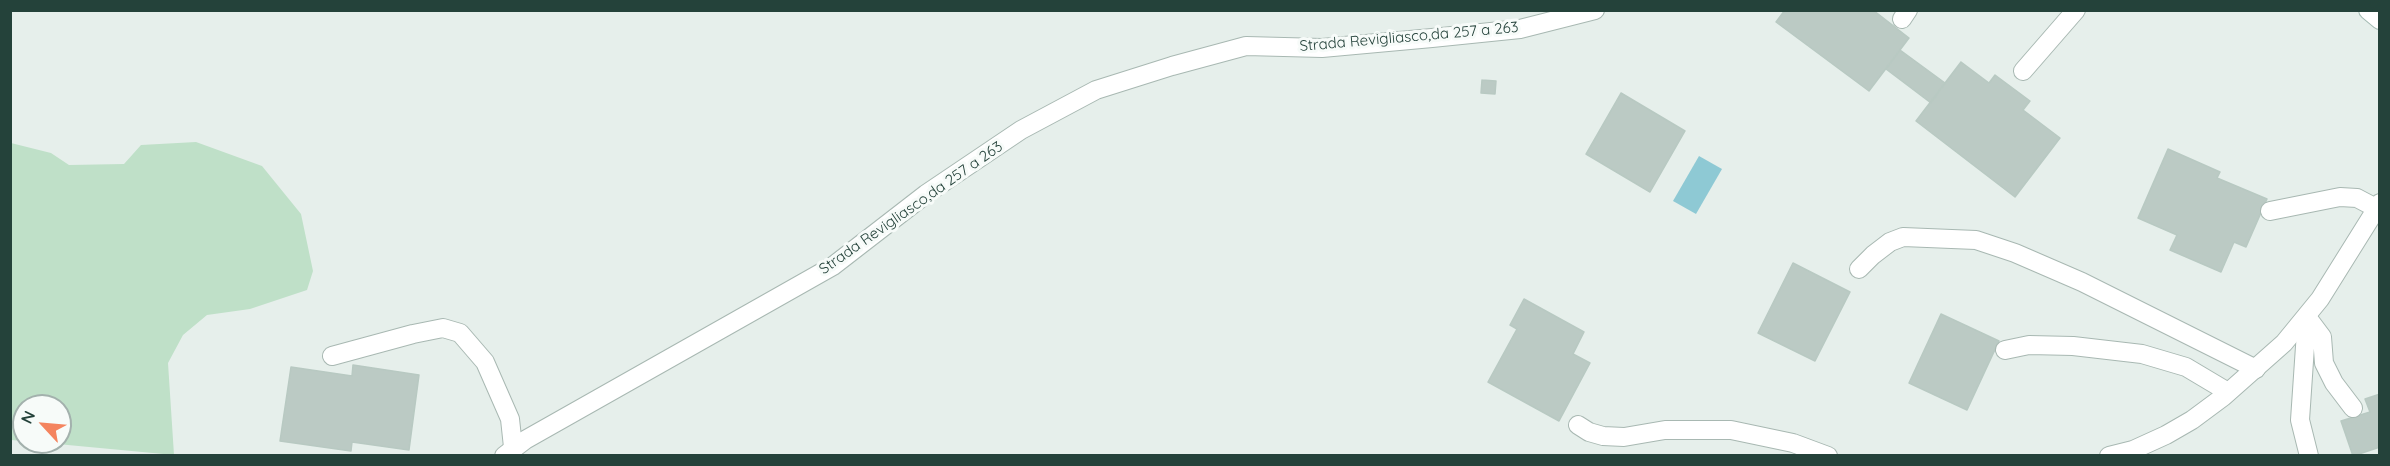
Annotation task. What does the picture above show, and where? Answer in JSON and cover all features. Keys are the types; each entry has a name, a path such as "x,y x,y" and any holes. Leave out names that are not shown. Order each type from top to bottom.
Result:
{"street":[{"name":"Strada Revigliasco,da 257 a 263","path":"508,451 833,266 926,194 1021,130 1096,90 1246,46 1322,48 1443,37 1520,29 1595,10"},
{"path":"2023,71 2076,10"},
{"path":"2368,10 2379,20"},
{"path":"2109,456 2133,450 2192,420 2229,392 2284,343 2307,317 2333,280 2378,205 2357,198 2340,197 2270,211"},
{"path":"1859,269 1890,242 1904,237 1976,240 2015,253 2082,282 2256,369"},
{"path":"2307,317 2322,337 2324,363 2334,383 2353,408"},
{"path":"2307,317 2300,420 2309,456"},
{"path":"332,357 443,328 460,333 484,362 510,419 508,451"},
{"path":"2006,350 2029,345 2073,346 2142,354 2186,367 2229,392"},
{"path":"1578,425 1589,432 1603,436 1624,436 1665,430 1731,430 1793,443 1828,456"}],"green space":[{"path":"196,142 262,166 301,214 313,271 307,290 250,309 207,315 183,335 168,363 174,455 72,445 72,394 12,394 11,440 11,143 51,153 69,165 124,164 141,145"}],"water":[{"path":"1699,156 1722,169 1696,214 1673,201"}],"building":[{"path":"1785,10 1873,10 1909,38 1869,91 1776,22"},
{"path":"1900,50 1945,83 1931,103 1886,69"},
{"path":"1961,62 1989,83 1995,75 2030,101 2023,110 2060,138 2015,197 1916,121"},
{"path":"1482,80 1496,81 1495,94 1481,93"},
{"path":"1621,93 1685,131 1650,192 1586,154"},
{"path":"2168,149 2220,172 2217,178 2267,199 2246,247 2234,242 2221,272 2170,250 2177,235 2138,218"},
{"path":"1793,263 1850,292 1815,361 1758,333"},
{"path":"1524,299 1584,332 1573,354 1590,363 1559,421 1488,382 1517,329 1510,325"},
{"path":"1941,314 1999,341 1967,410 1909,383"},
{"path":"353,365 419,375 409,450 352,442 351,451 280,441 291,367 352,376"},
{"path":"2380,394 2380,447 2353,456 2341,421 2370,412 2365,399"}]}
